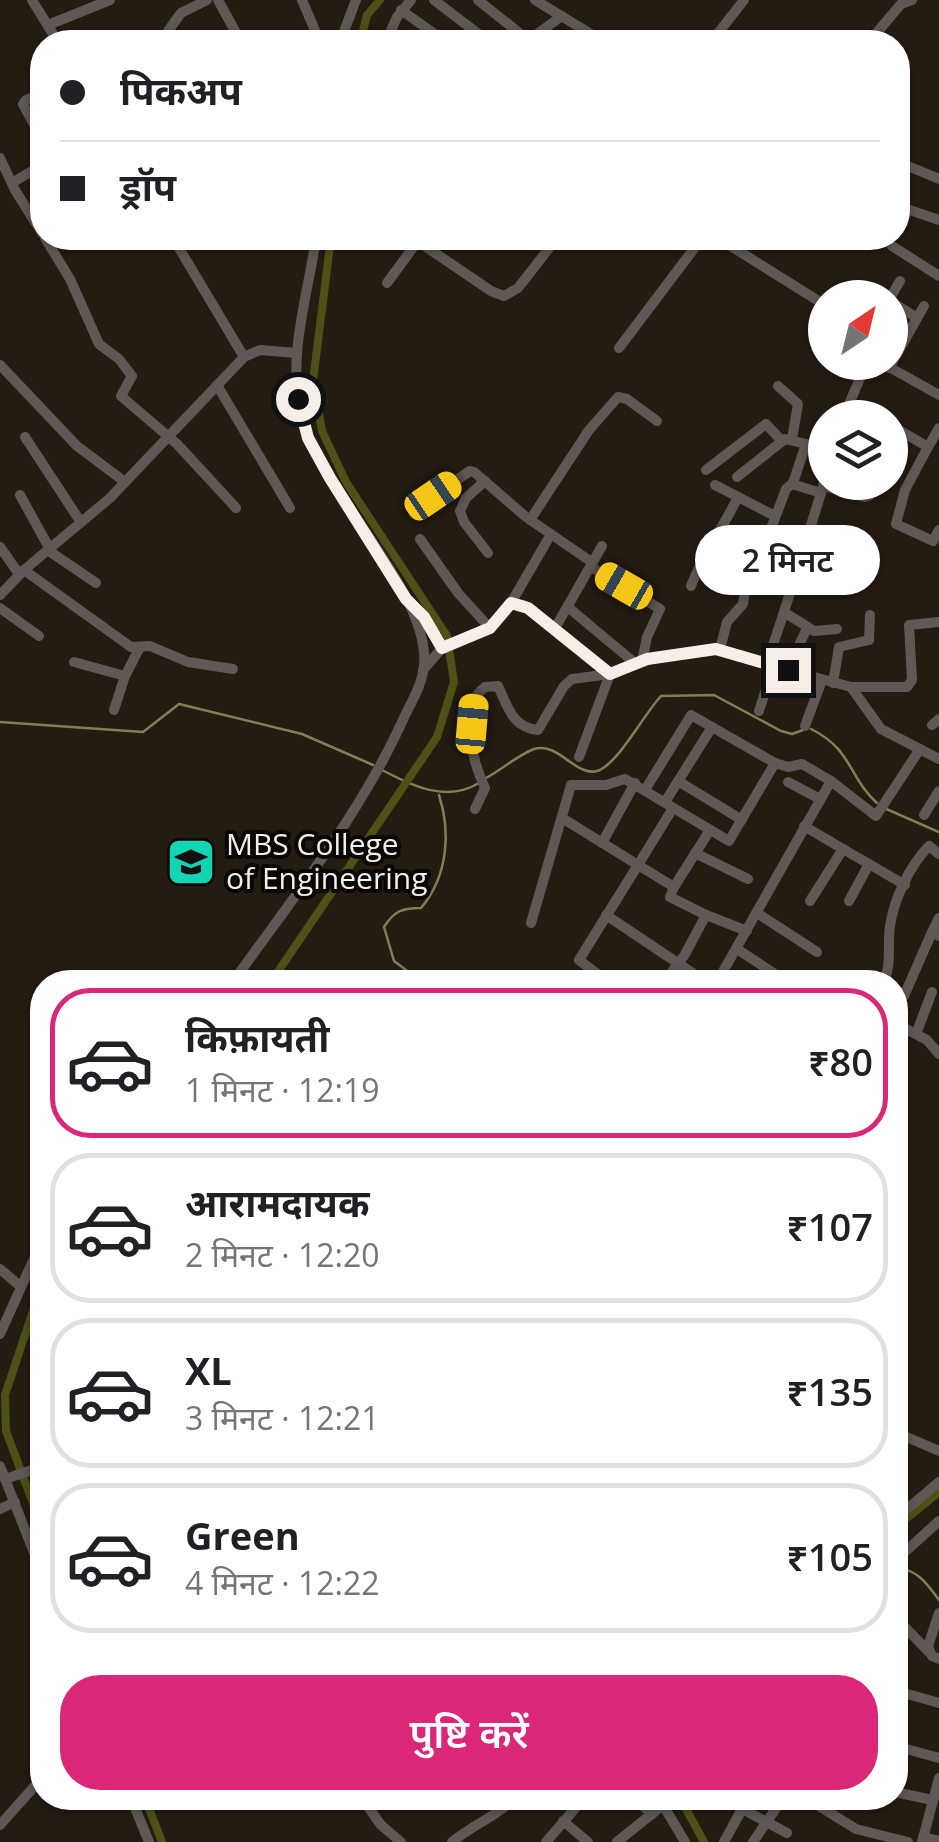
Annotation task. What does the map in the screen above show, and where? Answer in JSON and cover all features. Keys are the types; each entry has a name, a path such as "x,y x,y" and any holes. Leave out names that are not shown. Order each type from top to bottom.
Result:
{"street":[{"path":"32,0 51,30"},
{"path":"48,25 110,0"},
{"path":"169,30 181,14 206,0"},
{"path":"218,0 234,30"},
{"path":"302,0 315,30"},
{"path":"345,30 356,0"},
{"path":"392,30 411,0"},
{"path":"434,0 473,30"},
{"path":"478,0 514,30"},
{"path":"535,0 585,30"},
{"path":"720,30 744,0"},
{"path":"879,30 902,1"},
{"path":"401,10 429,30"},
{"path":"542,30 562,16"},
{"path":"0,158 30,212"},
{"path":"910,167 939,179"},
{"path":"12,183 30,173"},
{"path":"910,210 939,220"},
{"path":"52,250 99,344 119,359 132,376 121,396 168,436 236,508"},
{"path":"181,250 244,357"},
{"path":"314,250 296,353 298,399 315,452 406,599 422,642 424,670"},
{"path":"388,283 410,250"},
{"path":"432,250 491,292 504,296 518,288 548,250"},
{"path":"618,348 693,250"},
{"path":"737,250 808,294"},
{"path":"898,250 939,276"},
{"path":"908,331 924,306"},
{"path":"908,312 917,318"},
{"path":"0,595 126,482 244,357 260,350 296,353"},
{"path":"0,364 78,446 126,482"},
{"path":"908,378 939,395"},
{"path":"217,385 290,508"},
{"path":"737,477 787,440 798,404 778,386"},
{"path":"530,520 590,430 618,397 627,399 657,422"},
{"path":"706,470 766,424 787,440 806,444 770,529 752,551 743,604 727,622 720,649"},
{"path":"939,428 906,490 896,524 933,540 939,530"},
{"path":"908,435 928,446"},
{"path":"25,437 80,521"},
{"path":"433,496 470,471 592,565 660,608 639,663"},
{"path":"486,481 466,498 460,511 488,553"},
{"path":"792,484 808,485"},
{"path":"714,485 775,516"},
{"path":"20,495 49,549 96,583"},
{"path":"691,586 699,564 719,536 738,497"},
{"path":"759,711 784,612 819,500"},
{"path":"811,528 863,543"},
{"path":"241,970 370,786 424,670 443,647 490,628 511,603 551,534"},
{"path":"420,539 458,593 490,628"},
{"path":"554,630 602,546"},
{"path":"0,547 22,572 127,644 155,647 188,662 233,669"},
{"path":"406,599 424,617 443,647"},
{"path":"511,603 528,608 610,674"},
{"path":"0,608 39,636"},
{"path":"568,608 639,663"},
{"path":"784,612 807,628 820,632 838,629"},
{"path":"805,726 828,682 839,647 869,640 870,616"},
{"path":"476,809 484,788 470,746 474,703 480,691 498,686 514,720 522,727 538,730 568,682 610,674 639,663 720,649 851,687 911,685 910,625 939,622"},
{"path":"788,670 807,628"},
{"path":"114,710 125,676 140,648"},
{"path":"74,662 125,676"},
{"path":"579,757 610,674"},
{"path":"851,687 882,729 939,760"},
{"path":"602,843 687,718 693,715 775,763 788,767 802,764 876,816 920,749"},
{"path":"592,970 579,960 638,865 678,781 712,728"},
{"path":"531,922 571,786 606,785 626,778 729,840 775,763"},
{"path":"678,781 742,820"},
{"path":"724,970 830,781"},
{"path":"788,782 820,799"},
{"path":"924,815 939,792"},
{"path":"562,818 674,887"},
{"path":"804,826 905,885"},
{"path":"710,830 670,897 746,931"},
{"path":"889,970 890,928 913,864 929,846 939,854"},
{"path":"810,901 843,848"},
{"path":"696,853 748,879"},
{"path":"848,901 869,864"},
{"path":"756,912 817,952"},
{"path":"606,915 689,970"},
{"path":"673,970 706,915"},
{"path":"908,988 939,918"},
{"path":"737,948 769,970"},
{"path":"916,1034 932,992"},
{"path":"908,1030 939,1054"},
{"path":"0,1334 30,1265"},
{"path":"0,1269 20,1286"},
{"path":"908,1439 939,1451"},
{"path":"0,1466 9,1478 30,1541"},
{"path":"9,1478 30,1471"},
{"path":"908,1508 939,1482"},
{"path":"0,1509 15,1502"},
{"path":"908,1550 938,1524"},
{"path":"934,1656 928,1646 939,1613"},
{"path":"908,1630 934,1656"},
{"path":"908,1693 939,1703"},
{"path":"908,1750 939,1758"},
{"path":"939,1778 923,1839 939,1841"},
{"path":"0,1826 30,1792"},
{"path":"908,1795 932,1800"},
{"path":"136,1810 149,1842"},
{"path":"371,1810 401,1842"},
{"path":"452,1842 470,1826 501,1810"},
{"path":"546,1842 574,1810"},
{"path":"647,1810 652,1814"},
{"path":"617,1842 655,1810"},
{"path":"666,1810 682,1841"},
{"path":"724,1842 741,1810"},
{"path":"744,1810 787,1833"},
{"path":"754,1842 774,1810"},
{"path":"825,1810 856,1829 908,1842"},
{"path":"564,1822 588,1842"}],"waterway":[{"path":"363,30 367,15 380,0"},
{"path":"279,970 437,737 454,682 447,636 346,482 322,431 313,381 329,250"},
{"path":"486,778 528,752 543,748 584,770 600,770 616,756 661,696 714,695 781,731 792,734 803,730"},
{"path":"0,722 143,732 179,704 302,734 373,765"},
{"path":"811,729 835,745 877,803"},
{"path":"380,769 417,786 442,792 479,783"},
{"path":"406,970 394,961 384,927 399,911 421,908 437,882 446,839 439,795"},
{"path":"884,808 939,832"},
{"path":"30,1320 5,1395 6,1431 30,1495"},
{"path":"908,1517 939,1492"},
{"path":"908,1571 926,1583 939,1600"},
{"path":"150,1810 162,1842"},
{"path":"687,1810 704,1842"}],"place":[{"name":"MBS College of Engineering","path":"191,862"}],"route":[{"path":"298,399 308,438 330,478 406,599 424,617 442,648 490,628 511,603 518,602 610,674 647,659 716,649 788,670"}]}
